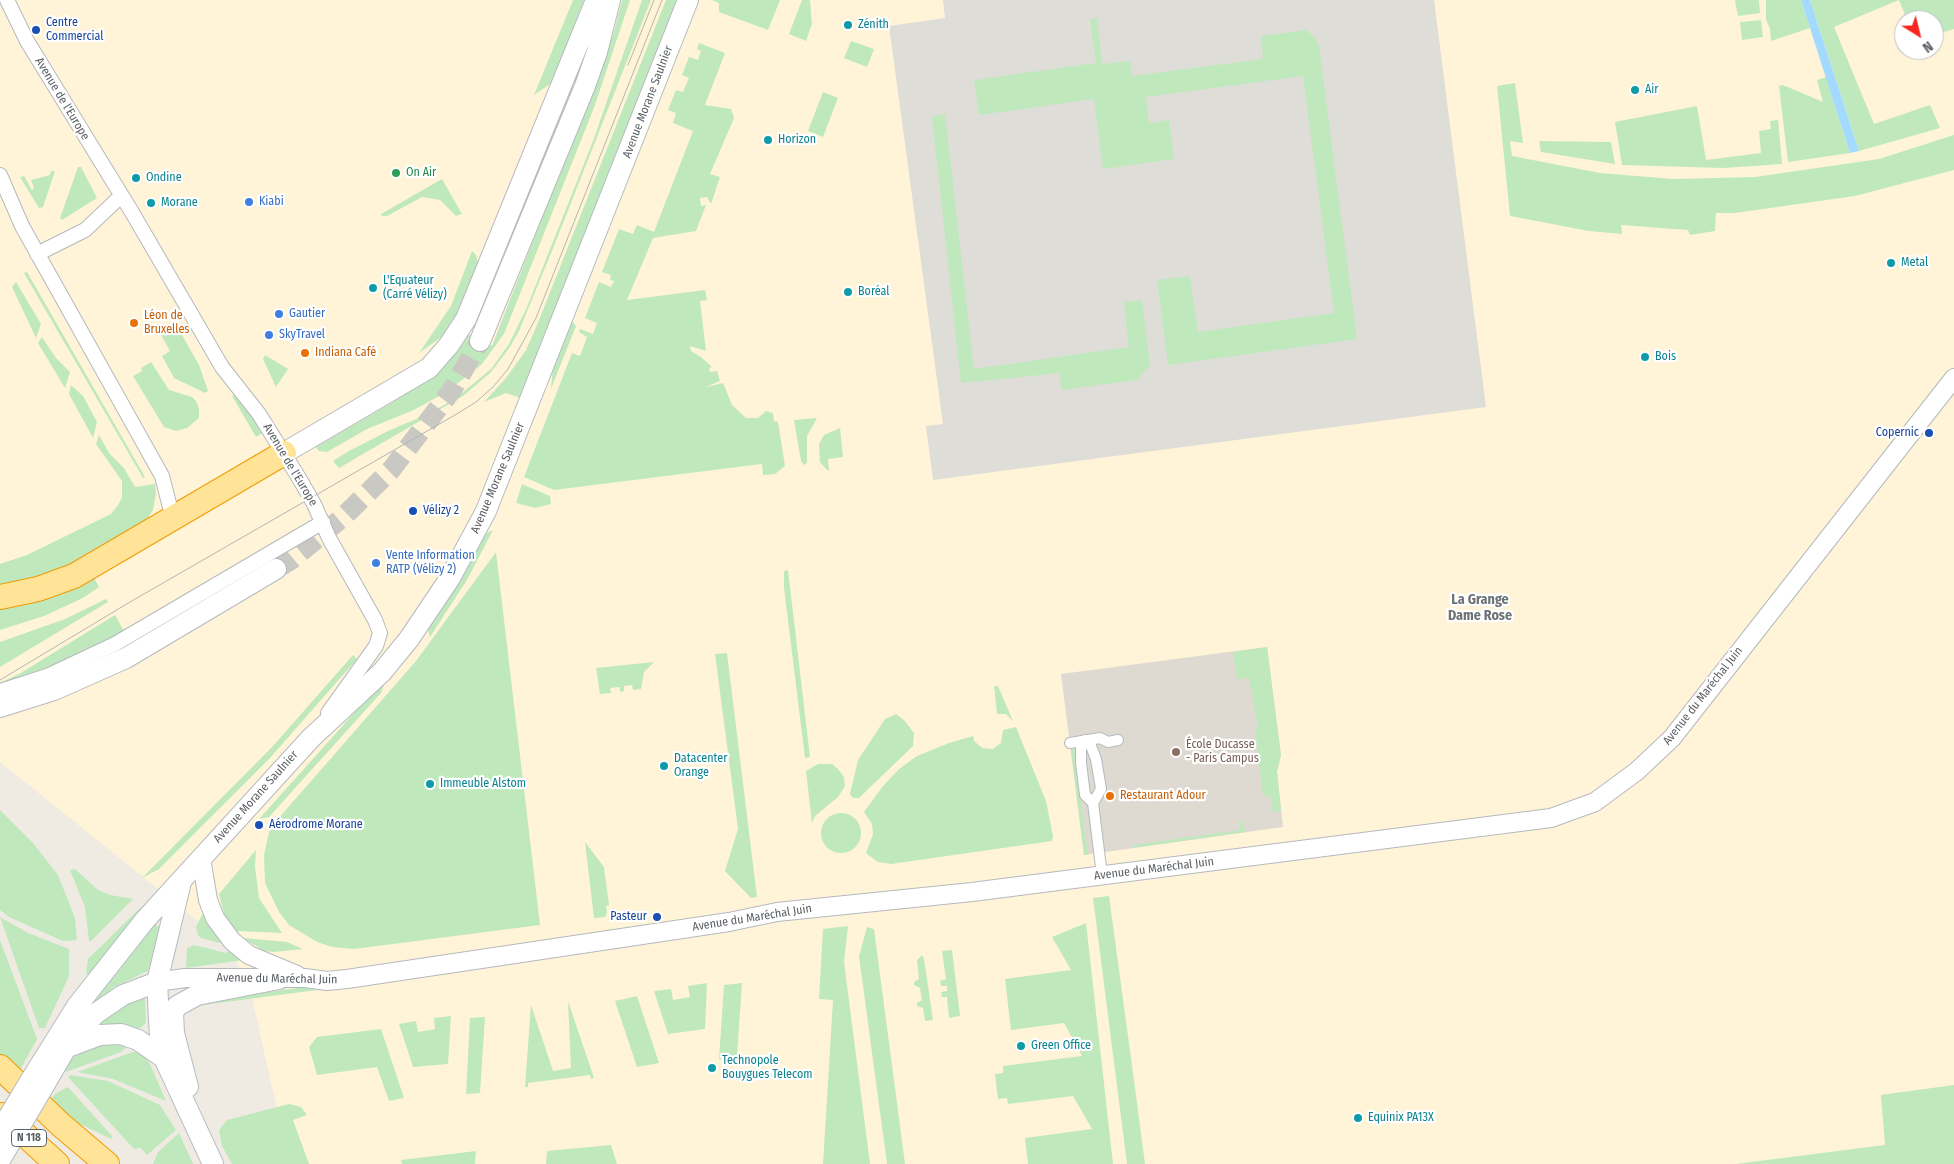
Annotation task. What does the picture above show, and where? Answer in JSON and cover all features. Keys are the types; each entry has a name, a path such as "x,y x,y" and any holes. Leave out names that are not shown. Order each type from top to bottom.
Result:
{"highway":[{"path":"0,597 38,589 74,576 284,453"},
{"path":"0,1066 62,1125 107,1164"},
{"name":"N 118","path":"0,1112 57,1164"},
{"name":"N 118","path":"0,1154 10,1164"},
{"path":"0,1159 10,1164"}],"main road":[{"path":"284,453 428,368 449,345 466,319 596,0"},
{"path":"480,341 585,86 602,34 610,0"},
{"name":"Avenue Morane Saulnier","path":"0,1159 77,1006 133,934 182,878 310,738 372,682 409,639 450,578 482,519 688,0"},
{"path":"0,707 54,690 119,662 276,569"},
{"path":"182,878 158,982 158,1016 164,1058 214,1164"},
{"path":"200,1135 174,1033 173,1013 183,1001 197,995 279,979"},
{"name":"Avenue Morane Saulnier","path":"0,1131 82,1027 106,1005 123,995 158,982"},
{"path":"66,1048 100,1035 121,1034 138,1040 164,1058"}],"street":[{"name":"Avenue de l'Europe","path":"6,0 27,41 222,367 259,414 284,453 323,522 328,538 375,620 380,633 376,646 310,738"},
{"path":"0,175 38,254 162,476 173,519"},
{"path":"38,254 85,230 121,196"},
{"name":"Avenue du Maréchal Juin","path":"158,982 185,978 304,978 328,981 347,979 728,922 777,912 871,901 916,899 1551,818 1595,802 1636,772 1672,738 1954,378"},
{"path":"0,691 47,676 115,644 323,522"},
{"path":"1070,743 1100,738 1108,742 1118,740"},
{"path":"1085,740 1091,746 1096,758 1101,789 1093,803 1102,875"},
{"path":"1085,740 1081,750 1081,763 1085,795 1093,803"},
{"path":"201,858 208,900 215,918 232,941 249,955 304,978"}],"shaded area":[{"path":"0,0 1954,0 1954,1085 1881,1095 1885,1145 1736,1164 289,1164 251,993 229,946 0,762"},
{"path":"943,0 1434,0 1486,407 933,480 926,426 943,424 889,26 945,18"},
{"name":"École Ducasse - Paris Campus","path":"1267,647 1281,755 1277,772 1283,827 1084,855 1061,674"}],"green space":[{"path":"573,0 584,0 555,76 550,84 534,95"},
{"path":"622,0 630,0 595,105 504,334 482,364 448,391 414,410 367,429 327,452 319,451 316,447 393,402 428,378 466,333 492,346 614,32"},
{"path":"642,0 651,0 554,246 519,331 510,347 491,372 463,396 339,468 333,461 347,452 390,430 428,414 456,398 491,369 509,344 527,307 593,141"},
{"path":"666,0 678,0 523,399 506,393 484,402 506,378 526,350"},
{"path":"712,0 780,0 768,30 719,12 719,3"},
{"path":"802,0 810,0 812,24 806,41 789,34"},
{"path":"1735,0 1759,0 1760,13 1738,16"},
{"path":"1766,0 1801,0 1810,28 1771,41 1770,29 1766,19"},
{"path":"1810,0 1899,0 1834,27 1874,124 1930,105 1940,128 1859,151"},
{"path":"1899,0 1954,0 1954,29 1944,32 1944,10 1903,10"},
{"path":"1097,17 1102,64 1130,61 1132,76 1263,59 1261,36 1306,30 1315,38 1319,46 1357,339 1168,365 1157,280 1190,276 1198,332 1334,313 1303,76 1146,97 1149,123 1169,120 1174,159 1103,169 1094,99 979,115 974,80 1096,63 1090,20"},
{"path":"1761,20 1763,37 1742,40 1740,22"},
{"path":"851,41 874,49 867,67 844,58"},
{"path":"699,43 725,53 705,105 731,109 734,118 710,174 720,177 711,204 707,197 700,198 701,206 706,205 696,231 653,238 627,300 705,290 707,300 700,301 706,351 690,346 691,351 712,367 709,368 710,372 717,371 720,381 706,387 723,383 732,405 746,418 758,418 766,411 773,413 774,421 778,422 785,466 775,474 763,475 762,464 554,490 524,477 572,353 580,356 587,337 579,332 580,329 593,334 597,323 585,318 599,282 611,287 614,281 610,280 611,275 602,272 619,229 633,234 637,225 654,232 693,131 673,123 676,113 668,110 676,90 683,92 689,78 682,75 689,57 698,60 701,51 697,49"},
{"path":"1826,77 1850,153 1788,162 1779,86 1783,85 1823,102 1817,80"},
{"path":"1515,83 1523,143 1510,141 1512,156 1600,173 1674,179 1755,177 1879,159 1954,135 1954,170 1855,196 1735,213 1716,213 1715,231 1690,235 1688,230 1621,225 1622,234 1589,231 1510,216 1497,86"},
{"path":"823,92 838,98 823,137 808,131"},
{"path":"1697,106 1706,160 1761,153 1759,131 1771,129 1770,121 1778,120 1782,164 1723,168 1622,165 1615,122"},
{"path":"945,114 974,369 1129,347 1124,302 1142,300 1150,365 1137,380 1061,390 1060,373 961,383 932,117"},
{"path":"1539,141 1611,142 1615,164 1541,152"},
{"path":"78,167 81,167 97,198 62,220 60,218"},
{"path":"51,171 55,171 43,207 39,208 20,177 24,176 32,190 34,188 31,180 50,175"},
{"path":"442,179 462,214 456,216 440,200 422,197 387,216 382,216 381,214"},
{"path":"472,251 476,255 479,268 450,331 419,353 451,306"},
{"path":"27,272 145,477 143,478 24,273"},
{"path":"16,282 41,324 36,338 12,287"},
{"path":"571,320 576,326 551,389 553,365"},
{"path":"177,326 199,365 208,391 205,393 174,378 162,356 170,351 161,335"},
{"path":"42,337 56,358 70,372 65,388 38,343"},
{"path":"265,355 288,369 276,387 263,359"},
{"path":"151,362 169,390 192,397 196,401 199,409 199,418 187,428 176,431 164,427 133,376 142,371 141,368"},
{"path":"71,385 83,396 97,422 93,438 69,394"},
{"path":"234,395 264,432 256,437 232,396"},
{"path":"817,418 807,436 807,463 804,465 801,461 794,420"},
{"path":"840,428 843,457 828,459 829,470 827,470 820,462 819,444 824,435"},
{"path":"99,435 109,453 124,468 135,487 155,484 156,494 153,510 145,523 86,558 35,577 0,585 0,564 27,555 111,514 118,505 122,498 122,481 96,444"},
{"path":"522,484 550,496 551,504 535,508 516,503"},
{"path":"493,530 467,580 430,637 428,630 430,624 485,534"},
{"path":"496,552 540,925 354,949 332,947 317,942 289,925 279,912 265,883 264,855 270,828 416,661"},
{"path":"788,570 810,757 805,758 784,588 784,571"},
{"path":"93,576 99,587 83,598 44,616 0,630 0,607"},
{"path":"106,599 108,602 0,667 0,642 65,619"},
{"path":"115,615 125,633 72,660 0,687 0,683 19,674"},
{"path":"1267,647 1281,755 1277,772 1281,811 1272,812 1270,795 1263,796 1255,730 1258,729 1249,678 1237,679 1233,652"},
{"path":"727,653 757,897 751,898 725,871 738,829 715,654"},
{"path":"353,655 357,659 270,758 159,869 142,878 273,746"},
{"path":"654,662 644,672 641,689 633,690 632,685 624,686 624,691 620,692 620,687 610,688 611,693 600,694 596,668"},
{"path":"381,683 384,685 381,693 269,817 259,819"},
{"path":"994,686 998,686 1013,721 1006,714 997,714"},
{"path":"896,714 904,720 914,733 913,746 859,798 853,798 850,794 858,760 885,719"},
{"path":"1016,727 1046,801 1053,836 1052,841 891,864 878,862 866,853 873,834 872,824 864,812 883,786 899,769 917,756 973,736 974,741 982,748 993,749 1001,743 1003,730"},
{"path":"1071,749 1074,749 1088,855 1084,855"},
{"path":"818,764 832,764 844,777 845,786 838,797 815,816 812,823 806,771"},
{"path":"0,810 33,843 58,875 75,918 77,940 63,941 9,917 0,910"},
{"path":"841,813 855,819 861,833 855,847 841,853 827,847 821,833 827,819"},
{"path":"1243,821 1245,832 1133,848 1133,845 1240,830 1239,822"},
{"path":"585,842 604,867 609,905 606,906 607,913 605,917 594,918"},
{"path":"256,850 255,867 259,898 282,933 239,931 234,934 224,914 219,894"},
{"path":"75,869 98,890 110,895 133,899 91,941 89,941 85,907 70,870"},
{"path":"1109,896 1145,1164 1127,1164 1093,898"},
{"path":"140,908 143,912 89,976 86,973 88,959"},
{"path":"204,911 211,927 223,944 201,938 198,935 196,927"},
{"path":"0,917 28,933 69,949 69,976 45,1028 39,1028"},
{"path":"155,923 160,928 148,971 114,987 90,1009 89,1007"},
{"path":"1086,923 1113,1164 1028,1164 1025,1138 1092,1129 1073,1096 1008,1104 1007,1098 998,1099 995,1074 1003,1073 1003,1066 1082,1056 1064,1023 1011,1030 1005,979 1071,970 1052,937"},
{"path":"848,926 844,962 870,1164 823,1164 833,1000 819,999 823,929"},
{"path":"867,927 874,929 905,1164 887,1164 859,956"},
{"path":"243,938 287,942 303,949 274,952 264,951"},
{"path":"0,940 37,1039 18,1074 0,1054"},
{"path":"194,945 226,953 229,950 244,960 186,968 187,948"},
{"path":"952,950 960,1016 949,1018 947,997 942,997 941,992 947,991 947,986 941,986 940,981 946,979 942,951"},
{"path":"922,955 933,1020 925,1021 923,1008 917,1006 917,1003 922,1000 920,988 914,985 914,982 919,979 917,960"},
{"path":"707,983 705,1029 668,1034 654,991 671,989 673,1000 690,997 688,986"},
{"path":"742,983 737,1056 719,1059 724,985"},
{"path":"303,987 316,988 317,990 203,1005 202,1002"},
{"path":"145,995 146,1023 136,1031 96,1029 96,1021 120,1005"},
{"path":"637,996 659,1063 637,1067 615,1001"},
{"path":"568,1001 594,1078 591,1079 590,1075 528,1083 528,1087 525,1087 531,1005 553,1071 571,1068"},
{"path":"451,1016 448,1064 413,1067 399,1024 416,1021 418,1032 435,1029 434,1018"},
{"path":"485,1017 480,1093 466,1094 470,1018"},
{"path":"381,1029 404,1098 389,1101 377,1067 317,1075 309,1047 317,1037"},
{"path":"92,1044 129,1044 121,1052 66,1072 62,1068 72,1054"},
{"path":"133,1052 141,1052 150,1064 166,1101 113,1079 77,1072"},
{"path":"71,1075 108,1081 160,1105 176,1130 147,1155 141,1148 134,1149 68,1077"},
{"path":"1954,1085 1954,1164 1736,1164 1885,1145 1881,1095"},
{"path":"68,1087 113,1137 111,1139 68,1118 50,1100 55,1094"},
{"path":"289,1104 301,1107 307,1115 293,1120 309,1164 232,1164 222,1146 219,1130 227,1120"},
{"path":"179,1133 193,1164 153,1164 158,1152"},
{"path":"611,1145 617,1164 546,1164 547,1151"},
{"path":"476,1151 475,1164 402,1164 401,1160"}],"water":[{"path":"1801,0 1810,0 1859,151 1850,153"}],"tunnel":[{"path":"276,569 291,560 343,517 391,470 452,390 480,341"}],"tram line":[{"path":"628,65 654,0"},
{"path":"0,680 130,602 455,415 476,402 493,387 508,369 536,318 662,0"}],"place":[{"name":"Zénith","path":"848,25"},
{"name":"Centre Commercial","path":"36,30"},
{"name":"Air","path":"1635,90"},
{"name":"Horizon","path":"768,140"},
{"name":"On Air","path":"396,173"},
{"name":"Ondine","path":"136,178"},
{"name":"Kiabi","path":"249,202"},
{"name":"Morane","path":"151,203"},
{"name":"Metal","path":"1891,263"},
{"name":"L'Equateur (Carré Vélizy)","path":"373,288"},
{"name":"Boréal","path":"848,292"},
{"name":"Gautier","path":"279,314"},
{"name":"Léon de Bruxelles","path":"134,323"},
{"name":"SkyTravel","path":"269,335"},
{"name":"Indiana Café","path":"305,353"},
{"name":"Bois","path":"1645,357"},
{"name":"Copernic","path":"1929,433"},
{"name":"Vélizy 2","path":"413,511"},
{"name":"Vente Information RATP (Vélizy 2)","path":"376,563"},
{"name":"École Ducasse - Paris Campus","path":"1176,752"},
{"name":"Datacenter Orange","path":"664,766"},
{"name":"Immeuble Alstom","path":"430,784"},
{"name":"Restaurant Adour","path":"1110,796"},
{"name":"Aérodrome Morane","path":"259,825"},
{"name":"Pasteur","path":"657,917"},
{"name":"Green Office","path":"1021,1046"},
{"name":"Technopole Bouygues Telecom","path":"712,1068"},
{"name":"Equinix PA13X","path":"1358,1118"}],"district":[{"name":"La Grange Dame Rose","path":"1480,608"}]}
